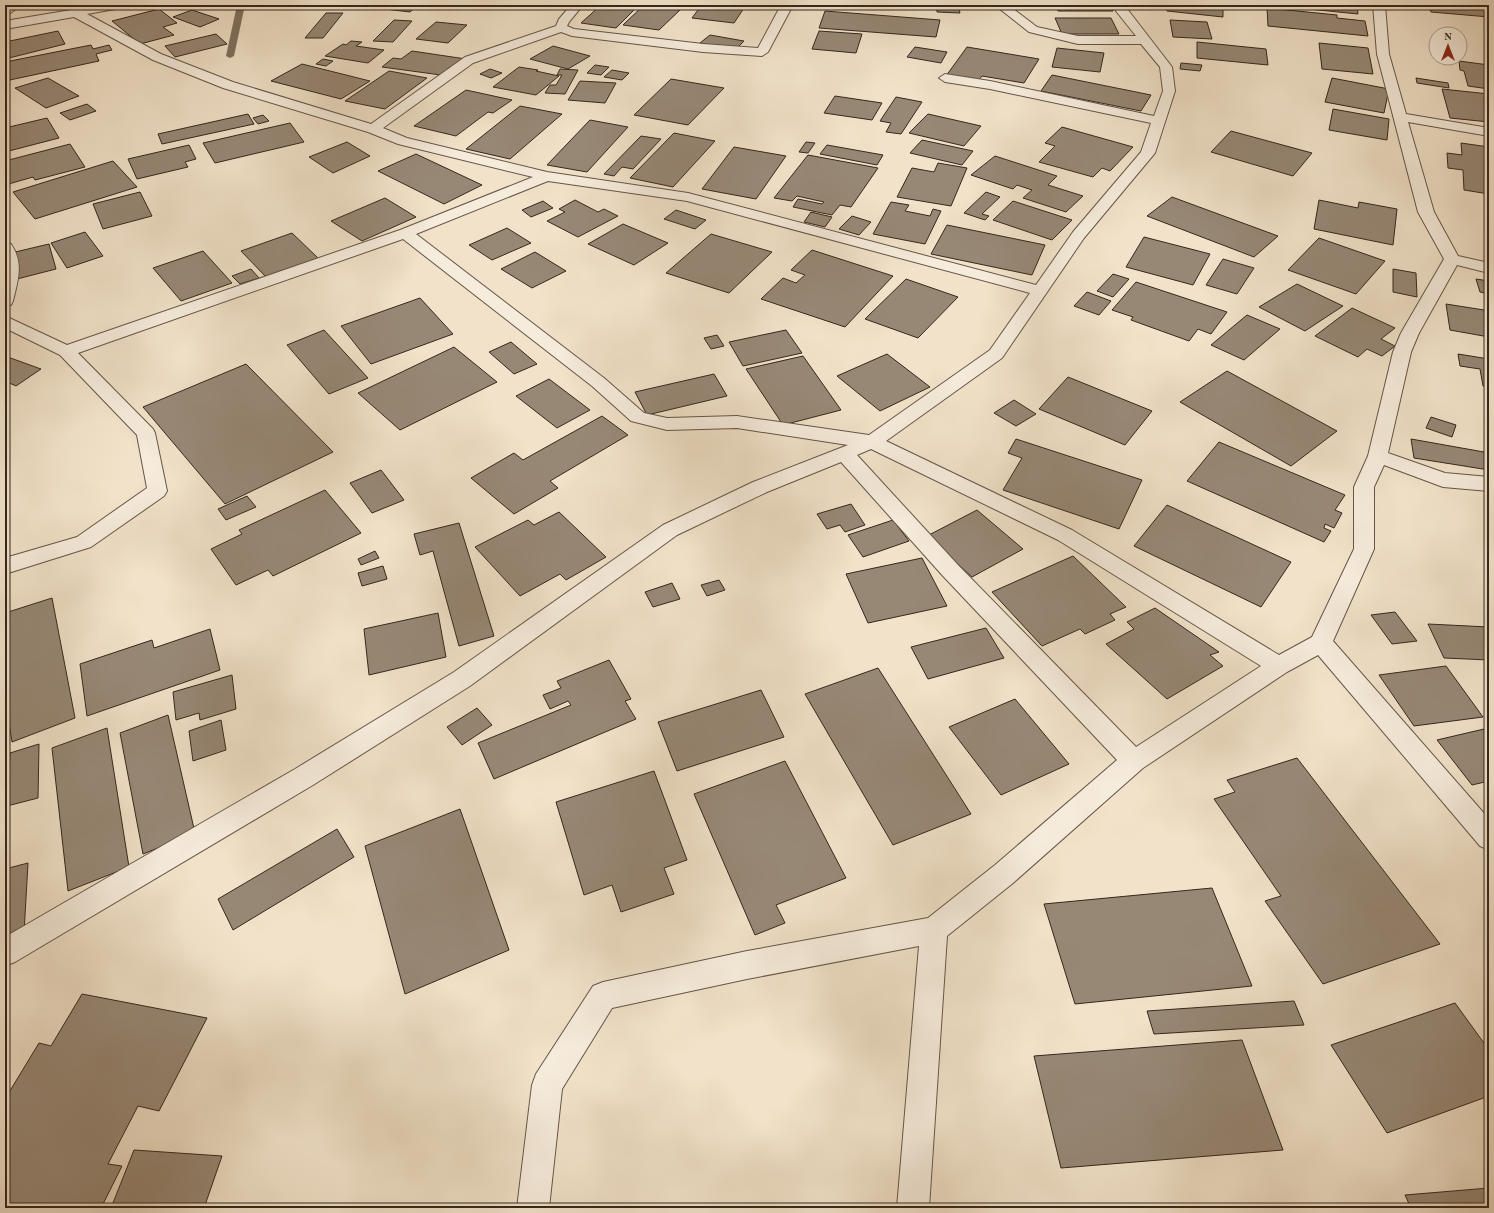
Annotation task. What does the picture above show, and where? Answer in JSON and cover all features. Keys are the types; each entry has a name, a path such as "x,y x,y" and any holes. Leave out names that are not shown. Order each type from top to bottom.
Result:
{"street":[{"path":"5,12 15,5"},
{"path":"5,25 78,14 121,5"},
{"path":"561,28 563,21 577,5"},
{"path":"373,129 468,60 561,28 572,32 704,48 762,52 787,5"},
{"path":"5,952 304,777 462,679 670,530 760,487 872,442 996,354 1078,235 1148,153 1169,91 1166,67 1122,11 1120,5"},
{"path":"1379,5 1383,54 1426,212 1452,259 1489,268"},
{"path":"1002,6 1034,30 1078,40 1145,40"},
{"path":"78,14 156,57 228,85 373,129 403,141 547,176 688,197 1040,291"},
{"path":"945,78 990,85 1159,121"},
{"path":"1400,117 1489,132"},
{"path":"66,351 405,233 547,176"},
{"path":"405,233 591,377 638,417 667,424 736,422 872,442 1065,535 1279,666"},
{"path":"5,247 12,268 5,301"},
{"path":"533,1208 547,1085 603,996 747,965 934,930 1004,874 1134,761 1279,666 1321,643 1364,549 1364,488 1378,456 1402,352 1410,333 1452,259"},
{"path":"5,321 66,351 146,433 157,491 84,542 5,566"},
{"path":"844,453 904,523 950,573 1134,761"},
{"path":"1378,456 1444,480 1489,484"},
{"path":"1321,643 1489,838"},
{"path":"913,1208 934,930"}],"building":[{"path":"45,5 85,5 43,7"},
{"path":"371,5 418,5 410,12 368,7"},
{"path":"601,5 637,7 616,28 581,23"},
{"path":"644,5 680,10 659,30 623,25"},
{"path":"691,5 746,5 734,23 692,18 701,6"},
{"path":"839,5 929,5 929,9"},
{"path":"936,5 958,5 960,13 937,12"},
{"path":"1055,5 1110,5 1113,11 1058,11"},
{"path":"1167,5 1223,5 1223,17 1167,11"},
{"path":"1270,5 1357,5 1358,14"},
{"path":"1428,5 1489,5 1489,17 1431,12"},
{"path":"1267,8 1337,15 1337,18 1365,21 1368,36 1268,26"},
{"path":"159,9 177,23 163,27 174,35 140,44 112,21"},
{"path":"192,10 219,19 200,27 173,17"},
{"path":"825,11 940,20 936,37 819,28"},
{"path":"326,13 343,13 323,38 305,38"},
{"path":"1055,18 1111,18 1119,34 1062,34"},
{"path":"394,20 412,21 393,42 373,41"},
{"path":"1170,20 1207,22 1212,39 1173,37"},
{"path":"436,22 467,25 448,43 416,39"},
{"path":"58,31 65,44 5,59 5,42"},
{"path":"819,31 862,34 856,53 812,49"},
{"path":"216,34 227,44 175,57 165,46"},
{"path":"710,35 744,41 735,50 700,43"},
{"path":"351,41 362,42 356,46 384,50 368,63 325,56 343,44 346,45"},
{"path":"1197,42 1266,49 1268,65 1197,58"},
{"path":"1319,43 1368,48 1373,74 1322,69"},
{"path":"91,45 93,49 109,45 112,50 96,54 99,61 5,81 5,62"},
{"path":"553,46 590,56 568,69 530,59"},
{"path":"915,47 947,52 941,63 907,57"},
{"path":"967,47 1039,59 1024,83 982,76 978,81 946,76"},
{"path":"1057,48 1104,53 1100,72 1052,67"},
{"path":"412,51 466,59 455,68 450,67 441,75 382,67 393,58 401,59"},
{"path":"323,59 333,61 326,66 316,64"},
{"path":"1468,62 1489,65 1489,89 1468,86 1464,71 1460,70 1460,66 1468,66"},
{"path":"1181,63 1202,65 1200,71 1180,69"},
{"path":"302,64 370,81 341,99 271,81"},
{"path":"595,65 609,67 601,75 587,73"},
{"path":"519,67 538,70 536,71 559,76 536,95 493,87"},
{"path":"490,69 502,73 491,78 480,74"},
{"path":"560,69 578,70 565,94 545,93 550,85 556,85 562,75 557,75"},
{"path":"612,70 629,73 622,80 604,77"},
{"path":"389,71 427,78 385,109 345,101"},
{"path":"1052,75 1151,95 1141,111 1041,91"},
{"path":"48,78 79,96 46,108 15,88"},
{"path":"1332,78 1389,89 1384,113 1325,102"},
{"path":"1416,78 1448,83 1449,88 1417,83"},
{"path":"671,79 724,88 688,125 634,115"},
{"path":"580,81 616,83 605,103 568,100"},
{"path":"1442,89 1489,94 1489,122 1450,118"},
{"path":"466,90 512,100 493,113 488,112 456,136 414,126"},
{"path":"835,96 882,103 872,120 824,113"},
{"path":"896,97 922,102 901,134 886,132 891,123 880,121"},
{"path":"87,104 96,111 70,120 60,113"},
{"path":"520,106 562,114 510,159 466,149"},
{"path":"1333,109 1389,119 1387,140 1329,130"},
{"path":"248,114 254,124 162,144 158,134"},
{"path":"928,114 981,126 964,146 909,133"},
{"path":"263,115 269,121 258,124 253,118"},
{"path":"47,118 59,138 5,152 5,128"},
{"path":"590,120 628,127 587,172 547,165"},
{"path":"290,123 304,142 215,163 203,143"},
{"path":"1062,127 1133,147 1110,171 1102,168 1093,177 1039,162 1055,146 1045,143"},
{"path":"1231,131 1312,153 1293,176 1211,152"},
{"path":"674,133 715,141 673,187 630,178"},
{"path":"641,136 661,139 633,169 622,167 614,176 604,174"},
{"path":"922,140 973,151 962,165 910,153"},
{"path":"347,142 370,156 333,173 309,157"},
{"path":"806,142 815,143 808,153 799,152"},
{"path":"1461,143 1489,147 1489,194 1464,190 1463,170 1448,168 1447,153 1462,155"},
{"path":"70,144 85,167 35,180 33,177 5,185 5,161"},
{"path":"189,145 196,159 185,162 188,167 137,179 128,159"},
{"path":"827,145 883,155 877,165 820,154"},
{"path":"734,147 786,156 756,199 702,189"},
{"path":"416,154 482,185 444,204 378,171"},
{"path":"808,155 878,168 851,207 840,205 832,215 793,207 798,199 822,204 824,202 797,196 792,201 774,198"},
{"path":"995,156 1057,176 1048,185 1083,196 1066,212 1023,198 1032,190 1017,185 1013,189 971,175"},
{"path":"113,161 137,187 35,219 13,192"},
{"path":"938,163 967,168 951,206 897,197 912,168 934,172"},
{"path":"140,192 152,216 103,229 93,204"},
{"path":"986,192 1000,197 982,214 989,216 985,220 964,213"},
{"path":"1172,197 1278,236 1254,257 1147,216"},
{"path":"385,198 416,217 362,241 331,221"},
{"path":"575,200 598,212 604,209 618,216 578,237 547,221 565,212 559,209"},
{"path":"1319,200 1358,208 1359,202 1397,209 1393,245 1314,229"},
{"path":"543,201 553,208 531,217 522,210"},
{"path":"1013,201 1072,220 1052,240 993,220"},
{"path":"891,202 909,205 905,211 930,216 933,209 941,211 925,244 873,234"},
{"path":"676,210 706,220 695,229 664,219"},
{"path":"811,212 832,217 825,227 804,222"},
{"path":"852,216 871,222 859,235 839,229"},
{"path":"623,224 668,243 634,265 588,244"},
{"path":"947,225 1045,245 1032,275 931,254"},
{"path":"507,228 531,243 492,260 469,245"},
{"path":"85,232 103,256 67,268 51,243"},
{"path":"292,233 318,258 266,277 241,251"},
{"path":"711,234 772,252 729,293 666,273"},
{"path":"1144,237 1210,254 1193,285 1126,267"},
{"path":"1319,238 1385,261 1356,294 1288,270"},
{"path":"49,244 56,269 17,279 11,253"},
{"path":"812,250 893,276 845,327 761,299 783,278 796,283 805,275 791,270"},
{"path":"203,251 232,283 181,301 153,268"},
{"path":"535,252 566,271 532,288 501,269"},
{"path":"1223,259 1254,268 1237,294 1206,285"},
{"path":"251,269 259,278 240,284 232,276"},
{"path":"1393,269 1416,273 1417,297 1393,292"},
{"path":"1113,274 1129,279 1113,297 1097,291"},
{"path":"906,279 958,297 918,338 865,319"},
{"path":"1476,279 1489,281 1489,294 1480,292"},
{"path":"1136,282 1227,312 1211,334 1198,329 1189,341 1131,320 1133,317 1112,310"},
{"path":"1297,284 1343,306 1305,331 1259,307"},
{"path":"1087,292 1111,301 1099,315 1074,306"},
{"path":"420,298 453,334 371,364 341,326"},
{"path":"1446,304 1484,310 1489,337 1450,330"},
{"path":"1352,308 1395,328 1381,339 1395,346 1382,356 1367,349 1358,357 1315,336"},
{"path":"1247,315 1280,329 1244,360 1211,345"},
{"path":"324,330 368,378 329,394 287,345"},
{"path":"786,330 802,353 743,366 729,342"},
{"path":"717,335 724,346 711,349 704,338"},
{"path":"511,342 537,364 514,374 489,352"},
{"path":"454,347 497,382 400,430 358,393"},
{"path":"887,354 930,387 880,411 837,376"},
{"path":"1458,354 1489,359 1489,387 1483,386 1480,369 1460,366"},
{"path":"5,356 41,369 16,386 5,381"},
{"path":"803,356 841,410 783,425 746,369"},
{"path":"246,364 333,452 225,504 143,407"},
{"path":"1227,371 1337,431 1291,466 1180,402"},
{"path":"714,374 727,396 647,415 635,392"},
{"path":"1068,377 1152,411 1125,445 1039,409"},
{"path":"549,379 590,410 557,428 516,396"},
{"path":"1014,400 1036,414 1016,426 994,413"},
{"path":"602,416 628,435 550,481 558,488 514,514 471,478 514,453 523,460"},
{"path":"1431,417 1456,425 1452,437 1426,428"},
{"path":"1016,439 1142,480 1119,529 1003,490 1022,458 1008,453"},
{"path":"1411,439 1484,452 1489,470 1414,458"},
{"path":"1219,442 1345,495 1335,510 1342,513 1334,528 1325,524 1324,528 1331,531 1324,542 1187,481"},
{"path":"381,470 404,500 372,513 350,483"},
{"path":"325,490 361,533 273,576 268,570 236,585 211,549 242,534 239,530"},
{"path":"247,496 256,507 226,520 218,509"},
{"path":"851,504 865,525 845,532 840,525 827,529 817,514"},
{"path":"1167,505 1291,562 1261,607 1134,546"},
{"path":"977,510 1023,549 972,577 927,536"},
{"path":"559,512 606,557 566,580 560,574 520,596 475,547 528,520 534,525"},
{"path":"893,520 909,541 863,557 848,535"},
{"path":"459,523 494,636 459,646 433,551 420,555 414,534"},
{"path":"375,551 379,558 361,565 358,559"},
{"path":"1073,556 1126,607 1110,614 1115,620 1085,634 1080,629 1042,646 992,592"},
{"path":"922,558 947,606 868,623 846,574"},
{"path":"383,566 387,579 362,586 358,573"},
{"path":"719,580 725,590 707,596 701,585"},
{"path":"672,583 680,599 653,607 645,592"},
{"path":"52,598 75,718 12,742 5,697 5,613"},
{"path":"1155,608 1219,652 1210,655 1223,666 1167,699 1106,644 1134,629 1127,622"},
{"path":"1395,612 1417,641 1392,644 1371,615"},
{"path":"438,613 446,657 369,675 364,629"},
{"path":"1428,624 1489,627 1489,660 1444,658"},
{"path":"986,628 1004,658 928,679 911,647"},
{"path":"210,629 220,670 87,716 80,664 152,640 154,648"},
{"path":"609,660 631,699 625,701 636,719 494,779 478,743 571,705 568,701 550,709 543,695 561,688 557,681"},
{"path":"1446,666 1483,717 1414,726 1379,675"},
{"path":"878,668 971,814 893,845 805,694"},
{"path":"232,675 236,709 200,720 199,713 176,720 173,692"},
{"path":"761,690 784,737 677,771 658,722"},
{"path":"1015,699 1069,764 1001,795 949,727"},
{"path":"477,708 492,725 462,745 447,727"},
{"path":"168,715 195,833 143,854 120,733"},
{"path":"221,720 226,750 193,761 189,731"},
{"path":"107,728 129,867 68,891 52,748"},
{"path":"1484,729 1489,735 1489,781 1472,785 1437,740"},
{"path":"39,744 38,798 7,806 10,753"},
{"path":"1297,758 1440,944 1323,984 1265,901 1281,896 1214,799 1235,792 1227,780"},
{"path":"785,761 846,878 776,905 785,923 755,935 694,794"},
{"path":"654,771 687,860 664,868 674,894 621,912 612,885 584,895 556,802"},
{"path":"460,809 509,950 405,994 365,846"},
{"path":"337,829 354,857 233,930 218,899"},
{"path":"28,863 24,933 5,940 5,869"},
{"path":"1212,888 1252,986 1075,1004 1044,904"},
{"path":"82,994 207,1018 159,1111 138,1106 108,1164 122,1166 101,1208 5,1208 5,1099 39,1043 51,1046"},
{"path":"1294,1001 1304,1025 1154,1034 1147,1011"},
{"path":"1455,1003 1489,1050 1489,1096 1387,1133 1331,1045"},
{"path":"1242,1040 1283,1150 1061,1168 1034,1056"},
{"path":"134,1150 222,1156 204,1208 111,1208"},
{"path":"1489,1188 1489,1208 1411,1208 1405,1195"}],"waterway":[{"path":"230,56 241,5"}]}
